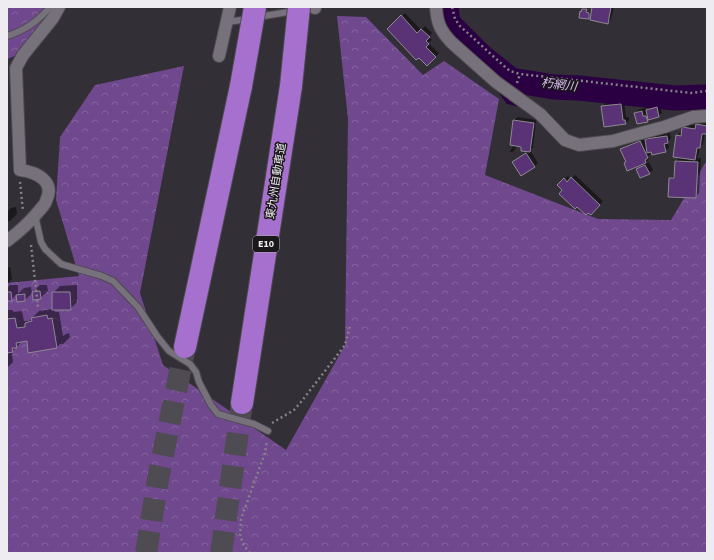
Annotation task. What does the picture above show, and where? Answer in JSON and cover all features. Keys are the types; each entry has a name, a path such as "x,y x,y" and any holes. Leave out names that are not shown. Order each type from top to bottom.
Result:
{"highway":[{"path":"185,347 241,86 255,7"},
{"name":"東九州自動車道","path":"242,403 291,86 310,7"}],"street":[{"path":"7,241 28,224 46,203 49,195 46,181 40,176 20,170 16,68 23,55 53,18 59,7"},
{"path":"219,56 230,7"},
{"path":"436,7 437,21 451,42 496,82 540,114 565,140 579,145 613,141 664,127 693,117 707,116"}],"lane":[{"path":"7,36 24,30 50,7"},
{"path":"227,22 310,7"},
{"path":"35,215 41,242 45,249 61,264 102,276 113,281 138,307 156,336 169,351 190,364 196,372 210,406 218,414 254,424 268,431"}],"path":[{"path":"452,7 455,19 460,26 510,71 520,74 691,93 707,91"},
{"path":"517,86 520,74"},
{"path":"34,272 38,307"},
{"path":"250,553 245,547 240,536 241,519 265,453 268,431 271,423 294,410 301,402 345,345 350,326"}],"green space":[{"path":"7,7 54,7 49,16 17,55 7,59"},
{"path":"337,16 366,17 423,75 444,61 499,99 485,175 598,219 671,220 707,160 707,553 7,553 7,283 79,276 56,200 60,137 95,85 184,66 140,293 163,365 286,450 345,345 348,119"}],"building":[{"path":"592,7 611,7 608,24 590,20"},
{"path":"582,9 587,9 586,12 589,13 589,19 579,18 580,11 581,12"},
{"path":"401,15 417,33 421,29 430,37 426,41 429,44 426,47 436,57 427,66 419,58 416,60 387,29"},
{"path":"621,104 623,120 625,120 626,124 604,127 601,106"},
{"path":"657,107 659,117 648,120 646,110"},
{"path":"642,111 643,116 646,116 648,122 637,124 634,113"},
{"path":"513,120 534,123 530,152 521,151 521,147 510,145"},
{"path":"696,124 707,126 707,134 702,134 700,148 697,148 695,160 673,157 676,135 681,136 682,127 695,129"},
{"path":"667,136 668,143 664,144 666,152 652,155 651,152 647,153 645,139"},
{"path":"640,141 648,158 645,160 646,163 627,171 624,163 626,162 620,149"},
{"path":"526,153 535,167 521,176 512,162"},
{"path":"675,161 698,162 696,198 668,197 669,178 674,178"},
{"path":"645,165 650,174 640,178 636,169"},
{"path":"571,177 600,205 591,215 588,213 586,215 577,207 575,209 559,194 562,190 557,185 564,178 567,182"},
{"path":"40,291 41,299 33,300 32,292"},
{"path":"7,292 11,292 12,301 7,301"},
{"path":"52,292 70,292 71,310 52,310"},
{"path":"25,294 25,301 17,302 16,295"},
{"path":"47,315 48,319 52,318 57,348 28,353 27,341 16,343 17,348 12,348 13,352 7,353 7,319 15,318 17,328 25,327 25,323 32,321 31,318"}],"waterway":[{"name":"朽網川","path":"446,7 448,23 481,56 511,80 554,87 579,88 674,98 707,97"},
{"path":"500,91 508,102 519,105"}],"tunnel":[{"path":"146,553 158,479 185,347"},
{"path":"221,553 242,403"}]}
